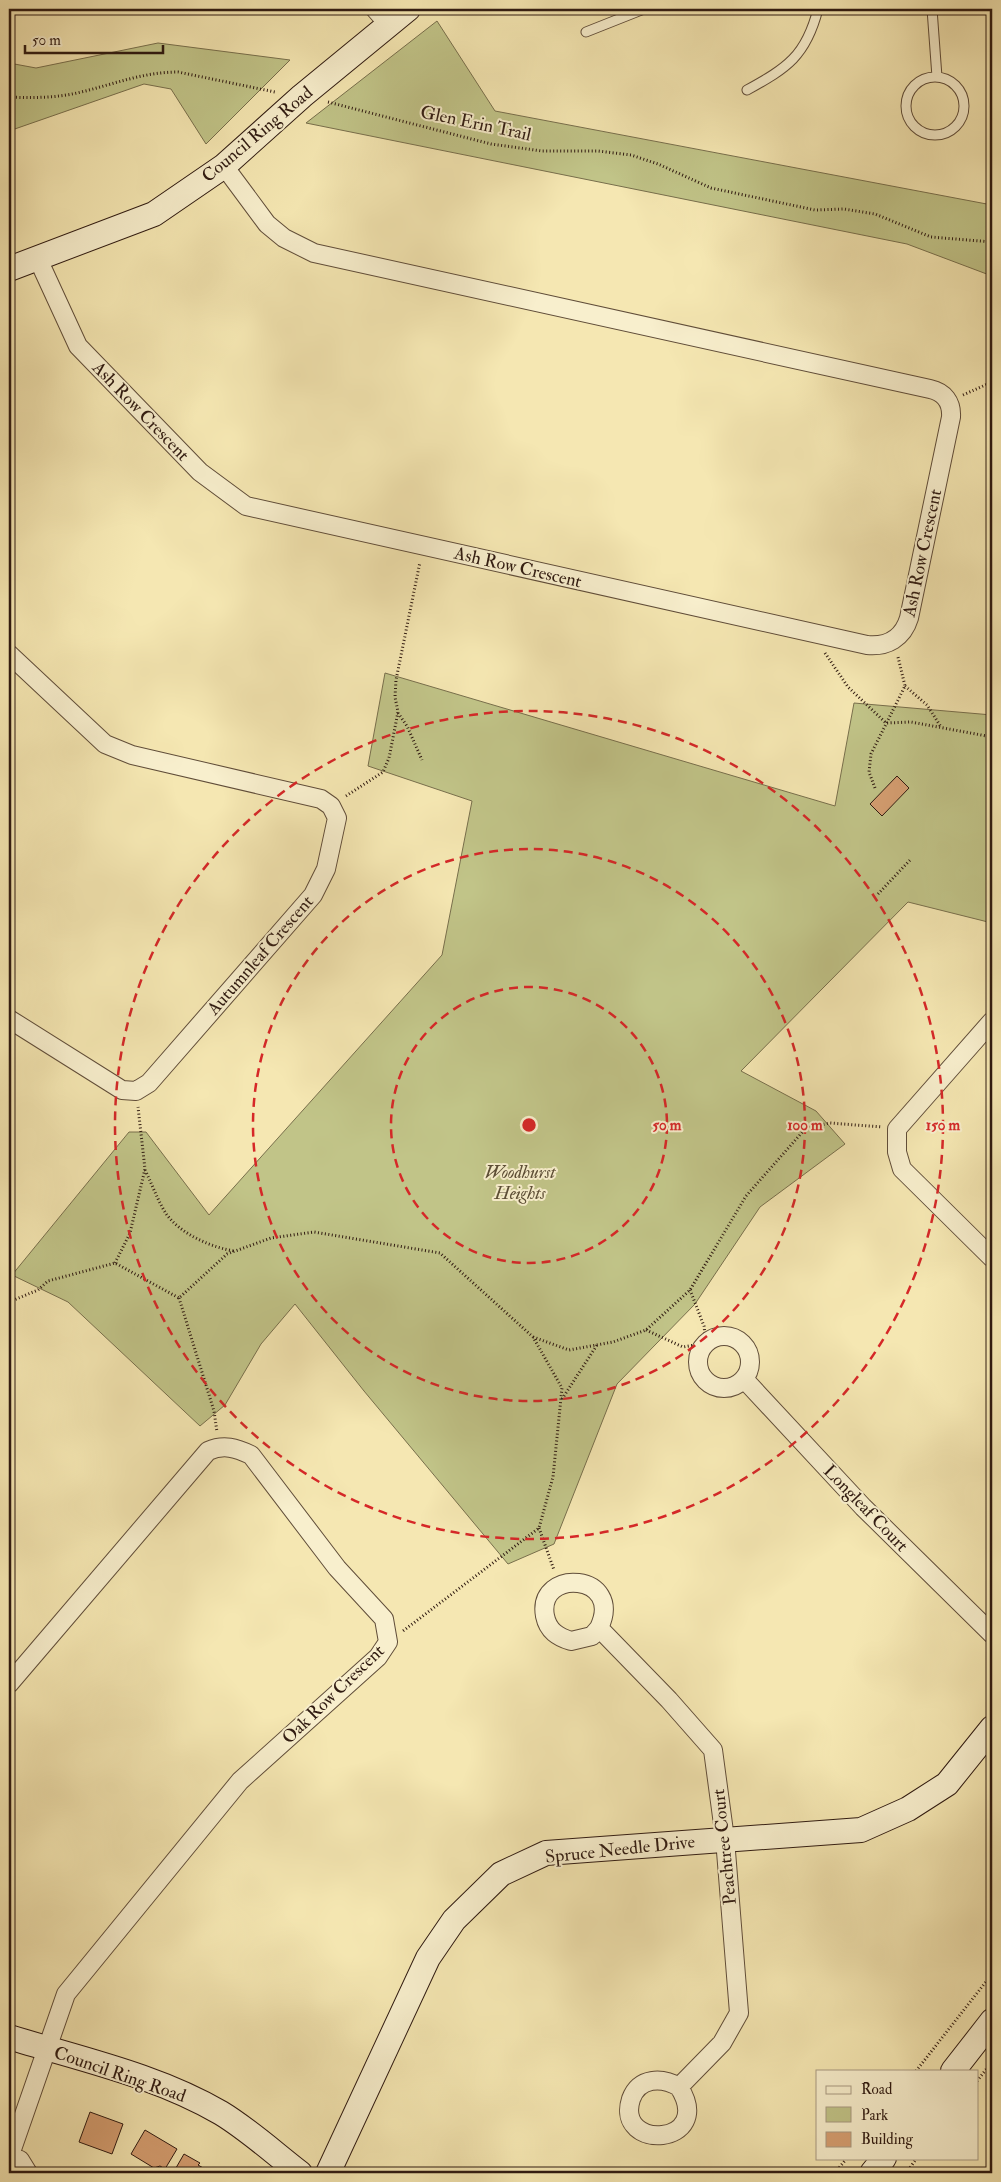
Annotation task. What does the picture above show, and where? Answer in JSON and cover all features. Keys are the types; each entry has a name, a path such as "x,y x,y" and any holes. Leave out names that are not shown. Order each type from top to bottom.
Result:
{"street":[{"name":"Council Ring Road","path":"9,269 154,214 224,166 302,96 382,17 408,9"},
{"path":"224,166 267,224 284,238 314,253 930,389 938,391 949,402"},
{"name":"Ash Row Crescent","path":"38,259 78,346 200,472 246,506 872,646 894,641 902,633 909,618 951,417 949,402"},
{"path":"9,654 105,744 132,755 321,799 331,806"},
{"name":"Autumnleaf Crescent","path":"136,1091 149,1082 313,895 326,869 337,818 331,806"},
{"path":"9,1019 122,1090 136,1091"},
{"path":"992,1021 897,1129 897,1152 902,1169 992,1258"},
{"path":"718,1336 731,1336 742,1343 749,1354 750,1367 744,1379 735,1385 725,1387 714,1386 706,1380 700,1372 698,1361 700,1351 706,1343 718,1336"},
{"name":"Longleaf Court","path":"744,1379 863,1507 992,1634"},
{"path":"9,1684 208,1450 219,1446"},
{"name":"Oak Row Crescent","path":"28,2173 20,2160 9,2155 66,1994 240,1782 378,1657 388,1642 384,1619 337,1568 251,1456 236,1448 219,1446"},
{"path":"580,1582 597,1591 604,1609 599,1628 592,1636 571,1641 552,1632 546,1622 545,1606 552,1592 560,1585 580,1582"},
{"name":"Peachtree Court","path":"599,1628 670,1700 713,1750 725,1839 739,2013 722,2043 679,2087"},
{"name":"Spruce Needle Drive","path":"328,2173 428,1958 454,1920 501,1874 546,1853 861,1830 908,1809 947,1784 992,1728"},
{"path":"954,2070 992,2021"},
{"name":"Council Ring Road","path":"9,2037 159,2084 190,2097 250,2133 300,2173"},
{"path":"872,2173 882,2160"}],"lane":[{"path":"586,32 644,9"},
{"path":"747,90 782,71 800,51 812,31 818,9"},
{"path":"932,9 937,77"},
{"path":"937,77 955,84 961,92 964,112 960,121 953,129 944,134 934,135 916,128 907,110 911,91 926,78 937,77"}],"path":[{"name":"Glen Erin Trail","path":"9,98 31,98 77,93 138,75 178,72 356,108 436,131 491,144 542,151 598,151 631,155 658,164 711,188 815,210 844,209 875,214 931,237 992,242"},
{"path":"949,402 992,382"},
{"path":"422,760 407,726 398,712 395,697 396,680 423,546"},
{"path":"811,632 848,687 886,723 911,722 992,737"},
{"path":"894,641 905,686 927,705 941,727"},
{"path":"875,788 869,772 870,754 905,686"},
{"path":"331,806 382,772 389,758 398,712"},
{"path":"878,894 911,859"},
{"path":"136,1091 145,1169 166,1214 196,1240 219,1249 236,1252"},
{"path":"533,1337 569,1350 613,1342 646,1330 690,1290 746,1196 806,1128 830,1123 846,1123 897,1129"},
{"path":"115,1263 130,1233 145,1169"},
{"path":"179,1298 228,1254 271,1238 314,1232 440,1253 533,1337 562,1388 553,1477 539,1528 560,1585"},
{"path":"9,1302 38,1290 48,1281 115,1263 179,1298 214,1411 219,1446"},
{"path":"646,1330 683,1347 706,1343 704,1326 690,1290"},
{"path":"561,1401 597,1345"},
{"path":"388,1642 539,1528"},
{"path":"917,2070 992,1974"},
{"path":"978,2080 992,2062"},
{"path":"835,2173 845,2160"},
{"path":"906,2173 916,2160"}],"green space":[{"path":"437,21 495,111 992,205 992,276 907,244 306,123"},
{"path":"158,43 290,60 206,144 171,89 144,84 9,131 9,63 36,68"},
{"name":"Woodhurst Heights","path":"385,673 835,806 854,703 992,715 992,923 908,902 741,1071 816,1111 845,1144 760,1207 695,1304 617,1384 554,1544 508,1564 364,1391 295,1304 261,1344 225,1405 200,1426 68,1302 12,1275 129,1132 146,1132 209,1215 442,955 472,801 368,766"}],"building":[{"path":"897,776 909,788 882,816 870,804"},
{"path":"90,2112 123,2124 112,2154 79,2142"},
{"path":"145,2130 177,2149 165,2169 160,2166 154,2168 131,2154"},
{"path":"184,2154 200,2163 198,2165 212,2173 173,2173"}]}
